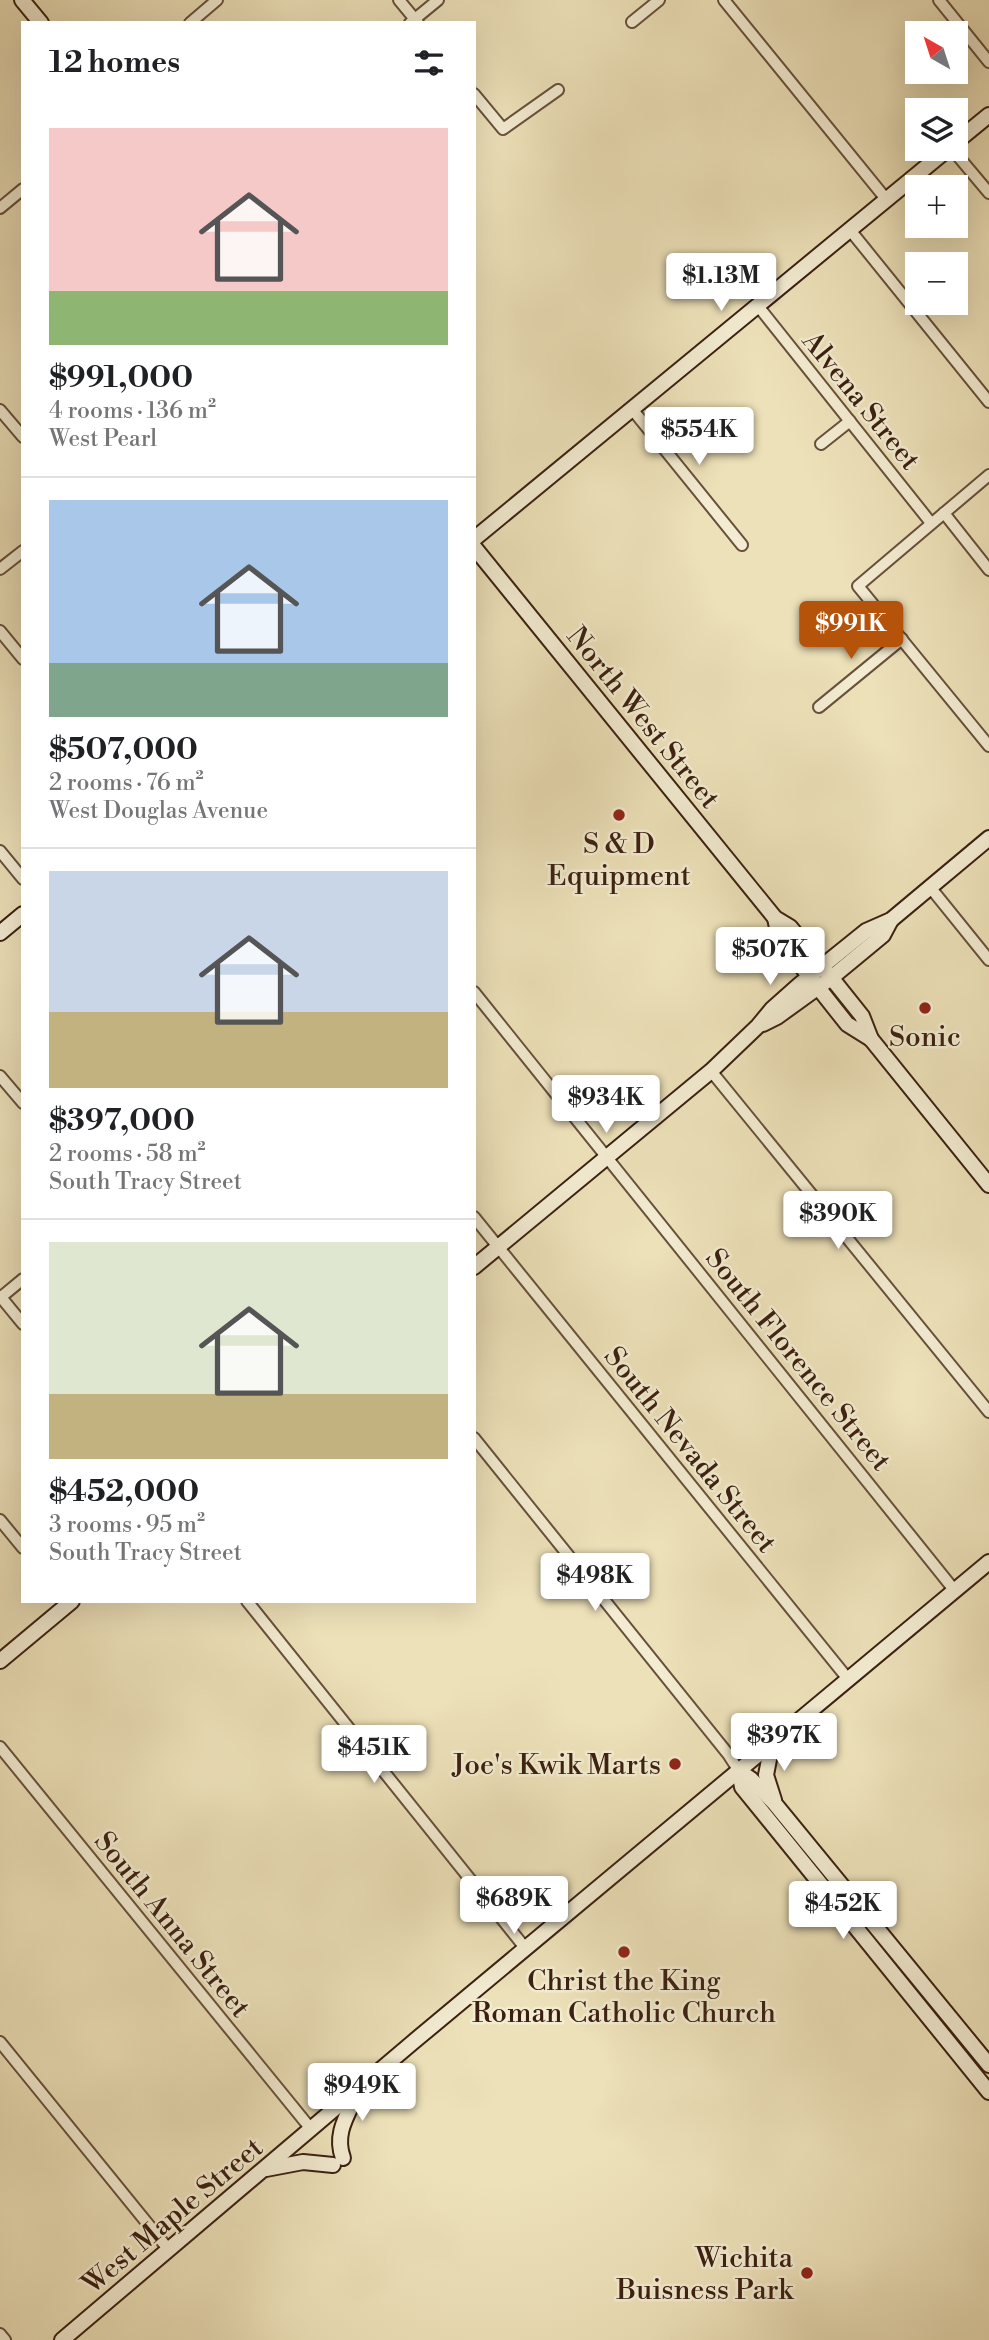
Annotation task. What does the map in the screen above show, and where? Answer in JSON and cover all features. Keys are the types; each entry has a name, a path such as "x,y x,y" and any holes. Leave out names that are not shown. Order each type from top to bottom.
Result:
{"main road":[{"path":"22,0 39,21"},
{"path":"968,132 989,115"},
{"path":"476,537 935,161"},
{"name":"North West Street","path":"476,549 775,918 790,926 862,1016 871,1039"},
{"path":"476,1265 711,1071 758,1026 777,1017 827,972 866,931 891,920 989,838"},
{"path":"0,933 21,916"},
{"name":"North West Street","path":"775,918 779,938 847,1024 871,1039"},
{"path":"871,1039 989,1185"},
{"name":"West Maple Street","path":"62,2340 989,1562"},
{"path":"0,1661 68,1603"},
{"path":"772,1744 767,1782 775,1804"},
{"path":"739,1771 751,1779 775,1804 989,2065"},
{"path":"739,1771 741,1787 989,2092"},
{"path":"265,2169 303,2162 338,2162 340,2130 359,2088"}],"street":[{"path":"192,21 218,0"},
{"path":"399,0 413,21"},
{"path":"415,21 438,0"},
{"path":"632,22 659,0"},
{"path":"723,0 886,200"},
{"path":"939,0 989,62"},
{"path":"476,96 503,129 558,90"},
{"path":"961,161 989,193"},
{"path":"0,208 21,191"},
{"path":"850,230 989,402"},
{"name":"Alvena Street","path":"758,306 931,523"},
{"path":"632,409 741,545"},
{"path":"0,410 21,435"},
{"path":"821,444 850,421"},
{"path":"989,475 858,586 989,746"},
{"path":"944,513 989,569"},
{"path":"0,569 21,553"},
{"path":"0,631 21,657"},
{"path":"819,708 902,639"},
{"path":"0,851 21,877"},
{"path":"930,887 989,960"},
{"name":"South Florence Street","path":"476,994 955,1591"},
{"path":"711,1071 989,1412"},
{"path":"0,1076 21,1102"},
{"name":"South Nevada Street","path":"476,1220 848,1679"},
{"path":"21,1281 0,1297 21,1322"},
{"path":"476,1440 739,1771"},
{"path":"0,1520 21,1546"},
{"path":"249,1603 526,1949"},
{"name":"South Anna Street","path":"0,1747 311,2129"},
{"path":"0,2042 170,2250"},
{"path":"0,2334 5,2340"}],"place":[{"name":"S & D Equipment","path":"619,815"},
{"name":"Sonic","path":"925,1008"},
{"name":"Joe's Kwik Marts","path":"675,1764"},
{"name":"Christ the King Roman Catholic Church","path":"624,1952"},
{"name":"Wichita Buisness Park","path":"807,2273"}]}
